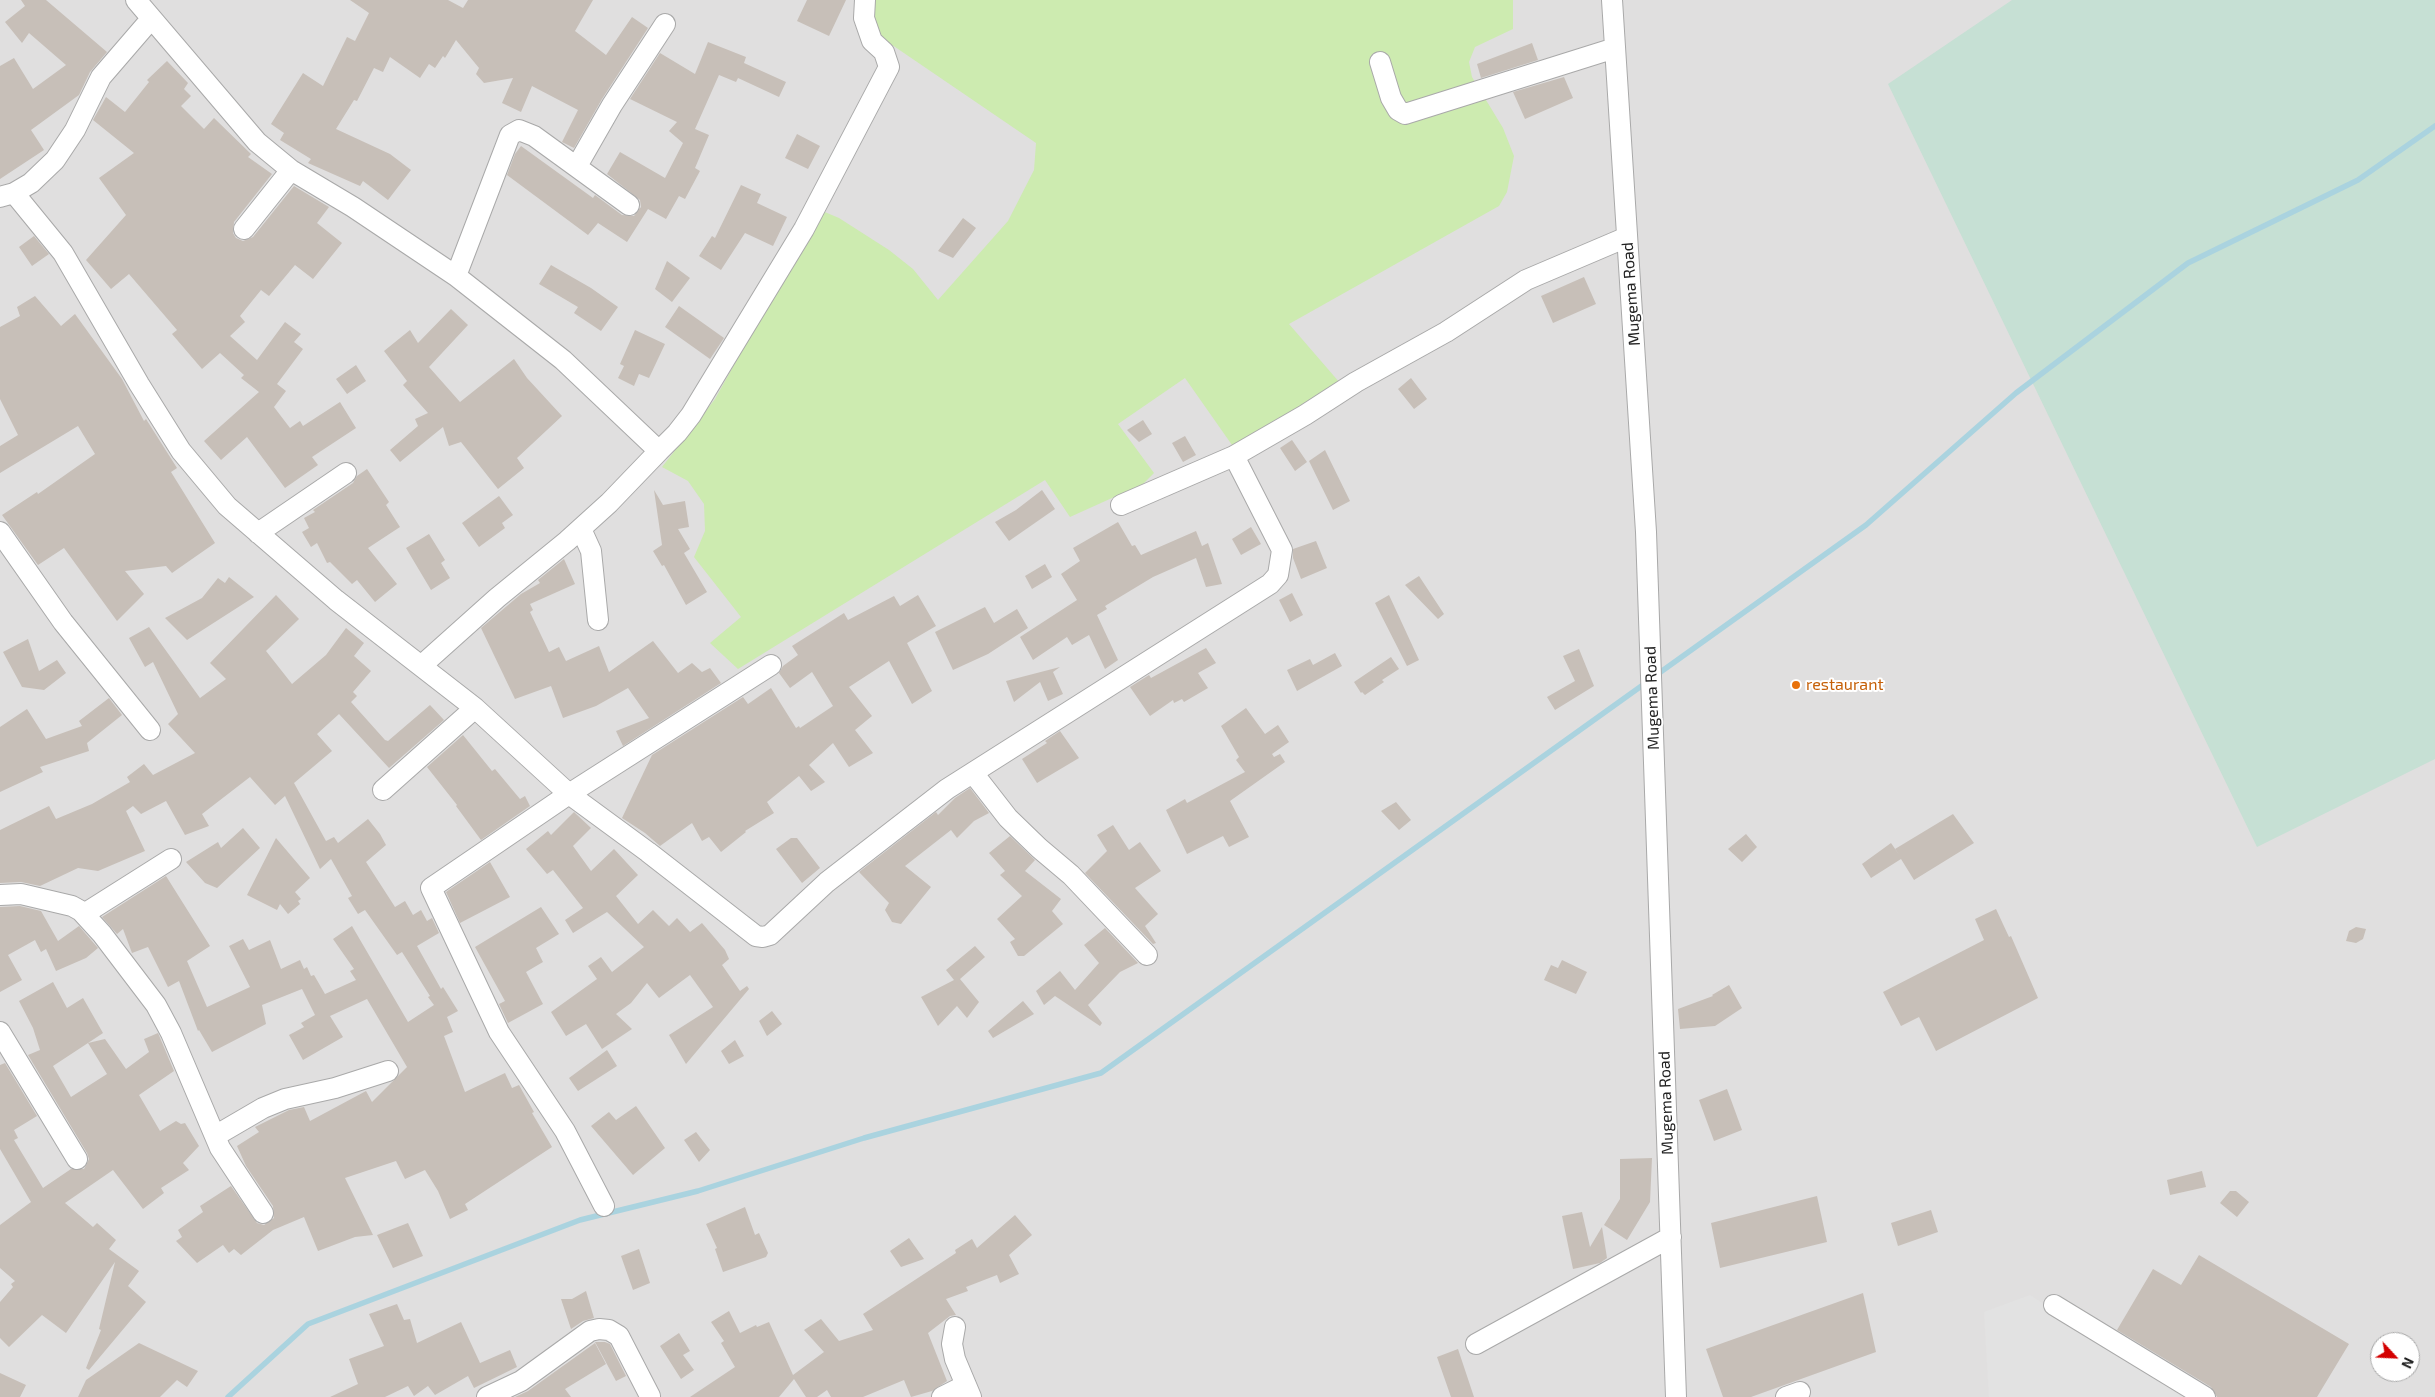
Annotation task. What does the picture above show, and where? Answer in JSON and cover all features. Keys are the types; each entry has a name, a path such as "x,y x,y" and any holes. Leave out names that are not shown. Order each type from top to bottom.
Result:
{"street":[{"path":"136,0 257,142 291,170 354,207 456,276 563,360 659,451"},
{"path":"421,666 497,598 581,528 677,434 691,415 804,229 889,67 884,52 872,41 864,18 866,0"},
{"name":"Mugema Road","path":"1612,0 1646,532 1676,1397"},
{"path":"151,19 101,77 64,149 31,183 7,195 63,253 181,451 227,506 336,600 475,708 569,794 648,852 756,936 770,935 835,876 947,789 1270,584 1278,575 1282,550 1234,456"},
{"path":"577,166 612,105 665,24"},
{"path":"1380,62 1390,98 1398,110 1405,114 1615,48"},
{"path":"456,276 510,135 519,130 534,136 630,205"},
{"path":"244,229 291,170"},
{"path":"1121,504 1234,456 1305,415 1356,382 1446,332 1526,280 1627,237"},
{"path":"258,533 346,473"},
{"path":"581,528 591,551 598,620"},
{"path":"0,532 63,622 150,730"},
{"path":"604,1206 564,1131 499,1032 431,888 569,794 771,665"},
{"path":"383,790 475,708"},
{"path":"973,773 1008,818 1071,875 1147,955"},
{"path":"84,914 171,858"},
{"path":"0,895 21,894 72,906 84,914 127,965 156,1005 171,1033 220,1148 263,1213"},
{"path":"0,1032 6,1060 77,1159"},
{"path":"215,1136 263,1108 285,1099 335,1088 388,1071"},
{"path":"1476,1344 1670,1237"},
{"path":"2054,1305 2205,1397"},
{"path":"942,1397 969,1391 955,1359 952,1344 955,1327"},
{"path":"499,1395 590,1331 604,1329 619,1336 650,1396"}],"shaded area":[{"path":"0,0 2435,0 2435,1397 0,1397"},
{"path":"2030,1295 2188,1397 1989,1397 1984,1312"}],"green space":[{"path":"861,0 1513,0 1513,29 1475,47 1469,62 1472,77 1503,128 1514,156 1507,192 1499,206 1289,324 1340,383 1232,445 1185,378 1118,424 1154,473 1143,484 1070,517 1045,480 738,669 710,643 741,617 694,557 705,531 704,504 688,481 662,467 715,399 820,210 839,218 889,250 913,269 938,300 1008,221 1034,170 1036,143 854,19"},
{"path":"2012,0 2435,0 2435,759 2257,847 1888,84"}],"building":[{"path":"21,0 46,0 107,52 90,72 79,95 31,130 44,150 0,179 0,66 14,58 33,89 66,65 29,33 22,43 5,22 25,6"},
{"path":"350,0 448,0 463,8 468,0 593,0 575,31 606,55 632,17 648,28 602,99 574,148 562,142 578,110 532,86 521,112 502,103 513,78 484,83 476,74 479,68 456,40 445,58 443,56 435,68 429,64 420,78 390,57 383,72 374,68 357,101 354,100 336,129 390,154 411,170 388,200 363,181 360,186 308,163 311,159 280,140 284,133 271,124 303,73 323,86 347,37 355,41 369,13"},
{"path":"807,0 846,0 829,36 797,21"},
{"path":"708,42 746,57 744,63 786,82 779,97 738,78 736,82 719,75 695,129 709,135 695,168 700,171 685,199 679,196 666,219 648,209 627,242 598,223 588,235 507,175 515,154 521,146 593,198 595,195 622,215 634,216 641,207 640,200 607,174 620,152 665,178 683,143 669,131 677,122 630,99 660,53 695,74"},
{"path":"1532,43 1538,60 1481,78 1477,64"},
{"path":"167,61 188,83 184,89 191,96 181,106 204,129 214,118 251,154 248,157 272,174 234,222 233,233 236,238 243,241 253,237 294,186 329,207 317,223 342,243 313,279 295,265 269,296 261,290 240,316 245,322 230,336 257,360 285,322 301,334 294,342 303,349 277,384 286,391 274,407 290,428 300,421 303,426 340,402 356,428 312,457 318,465 285,488 247,437 221,460 204,441 259,392 241,378 244,375 220,353 202,369 172,334 177,330 129,274 111,289 86,260 126,215 99,178 134,153 93,120 106,97 125,112 149,82 147,80"},
{"path":"1564,77 1573,98 1525,119 1513,92"},
{"path":"797,134 820,146 808,169 785,158"},
{"path":"741,185 761,194 757,203 787,217 773,246 745,233 721,270 699,256 712,236 715,238"},
{"path":"963,218 976,228 953,258 938,251"},
{"path":"34,236 49,254 32,266 19,247"},
{"path":"667,261 690,278 672,302 655,289"},
{"path":"551,265 591,288 618,307 601,331 574,313 578,307 539,284"},
{"path":"1584,277 1596,304 1553,323 1541,296"},
{"path":"35,296 61,326 75,314 122,379 144,421 146,419 177,468 171,472 215,543 172,573 166,566 125,571 144,594 117,621 64,548 38,565 2,515 37,492 38,494 95,454 78,426 0,473 0,446 18,435 0,399 0,327 20,316 17,307"},
{"path":"679,306 724,338 710,359 665,327"},
{"path":"451,309 468,325 429,367 460,402 514,359 527,378 562,416 517,458 524,468 498,489 461,442 449,446 443,427 400,462 390,450 418,426 415,419 428,413 403,385 407,381 384,351 410,330 418,343"},
{"path":"635,330 665,344 649,378 639,374 634,386 618,378 624,366 620,364"},
{"path":"356,365 366,381 347,394 336,379"},
{"path":"1411,378 1427,399 1414,409 1398,389"},
{"path":"1143,420 1152,434 1139,442 1127,430"},
{"path":"1185,436 1196,455 1183,462 1172,443"},
{"path":"1292,440 1307,462 1295,471 1280,448"},
{"path":"1325,450 1350,501 1333,510 1309,461"},
{"path":"367,469 389,502 386,505 400,527 368,548 397,584 375,602 357,580 352,584 330,562 327,563 317,543 311,547 302,532 309,528 304,518 315,512 313,510 353,483 357,476"},
{"path":"654,490 663,505 685,501 689,527 678,529 690,549 684,553 707,592 686,605 664,565 662,566 653,551 662,545"},
{"path":"1042,490 1055,509 1009,541 995,522 1016,510"},
{"path":"499,496 513,515 502,523 505,528 479,547 462,523"},
{"path":"1118,522 1132,546 1135,545 1141,555 1196,531 1202,546 1208,543 1222,584 1206,587 1196,558 1153,577 1105,606 1107,609 1097,615 1118,660 1105,669 1089,635 1072,645 1067,637 1033,660 1020,637 1077,600 1061,574 1080,561 1073,548"},
{"path":"1251,527 1261,544 1241,555 1232,539"},
{"path":"429,534 445,560 441,563 450,578 431,590 406,548"},
{"path":"1316,541 1327,568 1301,579 1293,558 1293,549"},
{"path":"564,559 575,584 530,604 533,610 530,612 549,652 559,647 566,661 599,646 609,672 653,641 678,673 692,663 702,672 710,668 721,683 623,746 616,731 649,718 628,688 596,706 563,718 551,686 515,699 481,628 521,594 540,583 538,580"},
{"path":"1045,564 1052,577 1032,589 1025,576"},
{"path":"1419,576 1444,614 1438,619 1405,585"},
{"path":"229,577 254,597 187,640 165,618 202,598 218,578 225,583"},
{"path":"1292,593 1303,615 1290,622 1279,600"},
{"path":"276,595 299,619 266,651 292,684 326,655 346,628 364,643 354,656 371,671 353,692 357,696 351,702 385,740 388,741 430,705 444,720 389,768 339,714 317,734 332,751 294,783 326,841 334,837 338,843 368,819 380,834 386,845 366,862 395,907 405,901 413,915 421,910 427,921 432,918 439,933 417,946 441,989 443,987 458,1011 447,1017 453,1032 444,1036 465,1092 505,1073 512,1088 519,1085 534,1112 532,1113 552,1147 465,1204 468,1210 450,1219 438,1191 425,1170 405,1179 396,1161 345,1178 373,1235 355,1237 318,1251 304,1217 273,1230 241,1255 234,1249 229,1253 223,1245 197,1263 176,1241 182,1237 178,1230 203,1212 200,1206 231,1186 257,1223 264,1225 274,1218 273,1206 246,1166 237,1146 259,1132 255,1127 289,1110 304,1107 310,1121 366,1091 372,1102 407,1067 367,999 330,1016 343,1037 303,1060 289,1035 304,1027 301,1023 315,1015 302,989 262,1005 266,1024 212,1052 198,1031 179,981 168,987 148,947 132,953 123,929 117,934 102,917 166,876 210,946 187,961 207,1007 250,987 229,946 243,939 249,950 270,940 281,969 300,960 304,969 307,967 311,976 314,975 325,994 356,980 350,971 354,969 333,939 352,926 408,1022 434,1005 428,997 430,996 402,952 397,955 365,910 358,914 348,898 352,896 331,859 320,869 285,796 275,805 250,777 202,814 209,826 185,835 166,801 141,814 133,806 126,811 145,851 98,871 78,868 40,886 21,882 0,883 0,830 49,806 56,819 92,804 130,782 127,777 144,764 153,775 195,753 168,724 178,714 153,662 145,667 129,638 149,627 200,698 226,679 210,663"},
{"path":"918,595 936,626 907,643 932,691 912,704 889,661 849,687 872,716 855,730 873,753 849,767 833,743 809,765 825,782 811,791 799,776 767,802 774,813 745,831 721,852 709,837 702,841 692,823 660,846 645,833 622,818 652,755 743,697 748,704 771,688 796,728 799,726 800,728 833,706 812,672 790,688 779,673 783,666 798,655 792,646 844,613 848,620 894,596 900,606"},
{"path":"1389,595 1419,660 1407,666 1375,603"},
{"path":"985,607 994,623 1017,609 1028,628 988,654 953,670 935,632"},
{"path":"28,639 39,671 57,660 66,673 44,690 22,687 3,652"},
{"path":"1206,648 1216,663 1198,673 1208,688 1184,702 1182,699 1174,703 1173,700 1150,716 1130,687 1149,675 1151,678"},
{"path":"1579,649 1594,686 1555,710 1547,697 1575,681 1563,656"},
{"path":"1335,653 1342,666 1297,691 1287,670 1310,659 1313,665"},
{"path":"1391,657 1399,669 1382,680 1384,682 1365,695 1361,693 1354,682"},
{"path":"1060,667 1053,672 1063,694 1048,701 1040,682 1014,702 1006,681"},
{"path":"109,698 122,715 87,743 89,751 40,767 43,772 0,792 0,727 27,709 46,739 82,726 79,721"},
{"path":"1246,708 1265,734 1278,725 1289,742 1272,754 1274,757 1280,754 1285,762 1230,801 1249,837 1229,847 1223,836 1187,854 1166,810 1185,799 1187,803 1245,772 1236,760 1239,757 1221,726"},
{"path":"1060,731 1079,758 1037,783 1022,759 1047,743 1045,741"},
{"path":"463,735 492,771 495,769 520,799 525,796 530,806 481,840 457,805 427,767"},
{"path":"970,788 989,813 974,821 957,838 951,830 905,866 931,887 901,924 892,922 885,910 889,903 859,872 936,812 938,815 955,798"},
{"path":"1396,802 1411,820 1399,830 1381,811"},
{"path":"574,812 591,828 573,846 591,871 614,849 638,875 616,896 638,924 653,910 669,926 677,918 690,932 702,923 725,950 729,959 722,965 740,991 747,986 749,989 686,1064 669,1035 713,1007 690,975 659,998 647,983 631,1003 616,1014 632,1029 602,1049 586,1024 566,1036 551,1012 597,979 588,966 601,957 612,972 644,947 607,912 573,933 565,920 583,908 553,870 547,874 526,849 548,831 551,835"},
{"path":"1953,814 1974,843 1914,880 1901,859 1871,878 1862,864 1891,843 1895,849"},
{"path":"1113,825 1129,850 1140,842 1161,871 1135,888 1158,914 1145,926 1156,943 1153,944 1085,873 1107,851 1097,835"},
{"path":"243,828 260,848 217,888 205,883 186,862 218,842 221,848"},
{"path":"1746,834 1757,847 1742,862 1728,849"},
{"path":"1010,836 1035,860 1025,871 1061,899 1052,911 1063,924 1024,956 1018,956 1010,942 1015,939 997,919 1022,896 1000,875 1005,871 989,853"},
{"path":"276,838 310,878 295,892 301,899 298,901 300,904 288,914 280,904 277,910 247,895"},
{"path":"791,838 797,838 820,868 802,883 776,849"},
{"path":"490,862 510,897 460,923 446,892"},
{"path":"20,906 41,911 58,941 79,926 98,948 86,958 56,971 46,949 41,952 35,940 8,955 22,980 0,992 0,907"},
{"path":"541,907 559,934 536,948 543,962 526,972 543,1004 508,1023 499,1004 505,1001 475,947"},
{"path":"1996,909 2009,937 2011,936 2038,998 1936,1051 1919,1017 1901,1026 1883,992 1984,940 1975,919"},
{"path":"2356,927 2366,929 2363,939 2356,943 2346,941 2349,931"},
{"path":"1105,928 1138,963 1120,972 1088,1005 1102,1023 1100,1026 1055,996 1044,1005 1036,991 1060,971 1075,990 1099,963 1084,945"},
{"path":"975,946 985,957 960,979 979,1002 967,1018 957,1006 938,1026 921,997 954,980 946,970"},
{"path":"1562,960 1587,972 1576,994 1544,980 1551,965 1558,968"},
{"path":"53,982 67,1008 83,998 103,1033 88,1043 105,1039 126,1069 149,1052 144,1039 158,1033 174,1071 139,1095 160,1131 176,1121 181,1124 185,1123 199,1146 183,1163 189,1170 161,1188 164,1193 143,1209 113,1170 65,1203 93,1227 97,1223 116,1240 109,1249 139,1271 128,1286 146,1302 89,1370 86,1368 101,1330 99,1329 115,1262 66,1333 42,1315 9,1347 0,1338 0,1302 13,1287 11,1284 15,1281 0,1268 0,1225 31,1202 0,1149 0,1065 5,1063 37,1116 14,1130 18,1138 14,1140 43,1188 71,1169 84,1169 89,1159 28,1055 40,1050 33,1028 19,1001","holes":["88,1043 107,1074 71,1097 53,1066"]},
{"path":"1729,985 1742,1008 1715,1026 1680,1029 1678,1009 1713,996"},
{"path":"1023,1001 1034,1014 993,1038 988,1031"},
{"path":"772,1011 782,1024 767,1036 759,1021"},
{"path":"735,1040 744,1056 729,1064 721,1051"},
{"path":"607,1050 617,1066 578,1091 569,1078"},
{"path":"1727,1089 1742,1130 1714,1141 1699,1100"},
{"path":"636,1106 665,1148 633,1175 591,1126 609,1112 616,1120"},
{"path":"696,1132 710,1150 699,1162 684,1140"},
{"path":"1652,1158 1650,1202 1627,1240 1604,1225 1620,1199 1620,1159"},
{"path":"2202,1171 2206,1187 2170,1195 2167,1180"},
{"path":"2230,1191 2236,1191 2249,1202 2237,1217 2220,1203"},
{"path":"1817,1196 1827,1242 1720,1268 1711,1223"},
{"path":"745,1207 755,1235 759,1233 768,1253 766,1257 723,1272 715,1249 717,1248 706,1224"},
{"path":"1931,1210 1938,1232 1898,1246 1891,1223"},
{"path":"1582,1212 1590,1247 1602,1227 1607,1258 1600,1263 1573,1269 1562,1216"},
{"path":"1015,1215 1032,1235 1009,1255 1019,1274 1000,1283 997,1275 966,1287 968,1291 946,1299 956,1315 950,1316 928,1333 947,1381 932,1391 911,1397 904,1380 863,1397 831,1397 827,1390 817,1397 806,1397 794,1379 779,1397 690,1397 735,1367 721,1343 724,1341 711,1322 729,1311 740,1333 756,1325 757,1327 769,1322 793,1375 824,1352 804,1330 821,1319 839,1341 873,1330 863,1314 956,1253 955,1250 972,1239 977,1248"},
{"path":"408,1223 423,1256 393,1268 377,1235"},
{"path":"909,1238 924,1259 901,1267 890,1251"},
{"path":"639,1249 650,1283 633,1290 621,1256"},
{"path":"2199,1255 2349,1344 2317,1397 2217,1397 2211,1387 2117,1330 2153,1269 2181,1285"},
{"path":"586,1291 594,1318 583,1321 571,1329 561,1299 572,1299"},
{"path":"1863,1293 1876,1352 1751,1397 1723,1397 1706,1349"},
{"path":"397,1304 404,1320 410,1319 417,1343 461,1322 480,1363 510,1350 517,1367 474,1388 468,1376 435,1395 428,1386 414,1396 408,1386 385,1397 330,1397 358,1384 349,1359 384,1346 369,1314"},
{"path":"679,1333 690,1351 683,1355 694,1370 681,1379 660,1346"},
{"path":"595,1342 610,1344 626,1376 616,1381"},
{"path":"139,1343 198,1371 187,1387 177,1380 160,1397 78,1397 86,1380"},
{"path":"595,1343 606,1364 565,1389 571,1397 515,1397 528,1391"},
{"path":"1458,1349 1474,1397 1451,1397 1437,1357"},
{"path":"0,1373 26,1385 20,1397 0,1397"}],"waterway":[{"path":"1655,676 1866,525 2016,393 2188,263 2358,180 2435,126"},
{"path":"228,1397 308,1324 580,1220 698,1191 864,1138 1101,1073 1647,682"}],"place":[{"name":"restaurant","path":"1796,685"}]}
